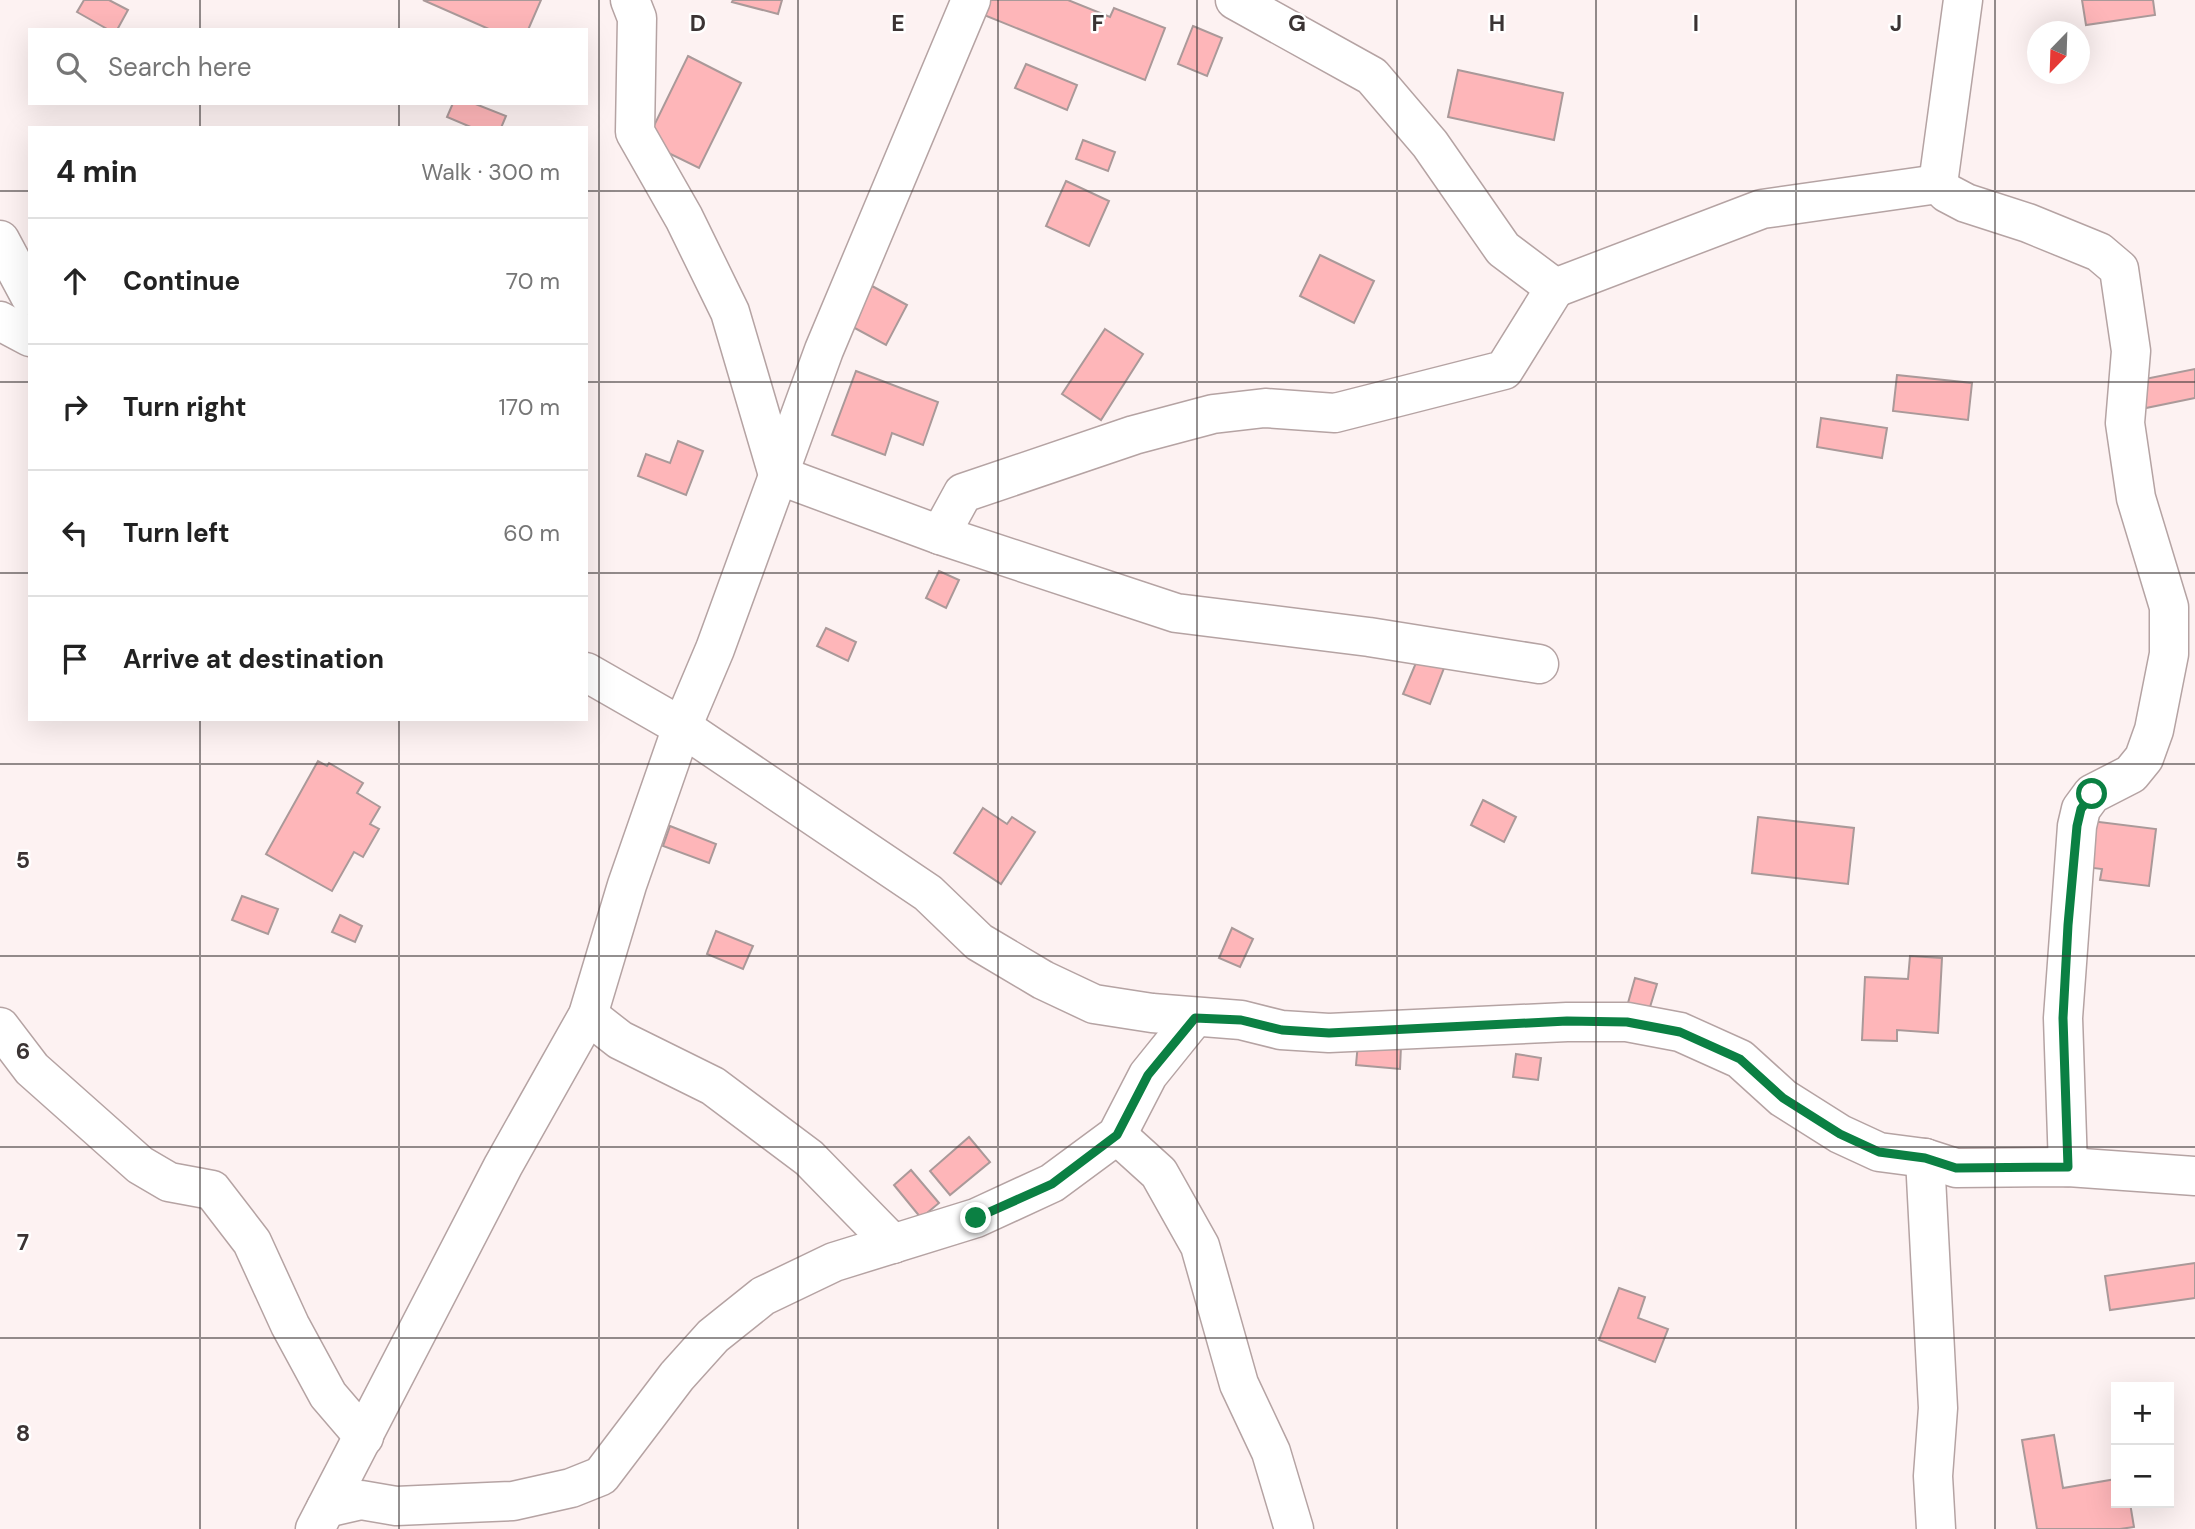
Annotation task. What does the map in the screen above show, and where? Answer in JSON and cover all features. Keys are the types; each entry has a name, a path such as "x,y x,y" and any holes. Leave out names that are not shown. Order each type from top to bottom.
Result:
{"street":[{"path":"630,0 637,18 635,132 684,218 730,312 778,475"},
{"path":"321,1518 503,1166 587,1015 627,884 682,727 715,649 824,350 971,0"},
{"path":"1235,0 1372,76 1430,144 1503,249 1555,288"},
{"path":"1938,184 1963,0"},
{"path":"940,535 963,494 1134,435 1213,414 1265,408 1335,413 1504,370 1555,288 1762,209 1938,184"},
{"path":"1938,184 1966,203 2028,223 2099,252 2119,269 2131,351 2125,423 2136,498 2169,607 2169,654 2154,730 2144,758 2132,774 2092,794 2081,809 2077,826 2063,1018 2068,1167"},
{"path":"0,240 28,292"},
{"path":"0,321 28,336"},
{"path":"778,475 940,535 1176,613 1369,637 1539,664"},
{"path":"588,673 682,727 928,893 979,942 1043,980 1094,1004 1195,1018 1241,1020 1282,1030 1329,1033 1567,1021 1627,1022 1680,1032 1740,1059 1783,1098 1840,1134 1879,1152 1925,1158 1956,1168 2068,1167 2195,1176"},
{"path":"587,1015 620,1040 713,1086 809,1158 893,1244"},
{"path":"321,1518 360,1500 396,1506 513,1501 571,1488 601,1476 677,1376 713,1336 753,1304 781,1287 834,1262 976,1218 1052,1184 1117,1135 1148,1075 1195,1018"},
{"path":"0,1027 32,1069 140,1165 169,1182 212,1190 252,1242 290,1325 328,1395 364,1437"},
{"path":"1117,1135 1158,1173 1200,1247 1239,1384 1271,1452 1294,1529"},
{"path":"1925,1158 1938,1408 1933,1476 1936,1529"}],"building":[{"path":"84,0 109,0 128,10 118,28 105,28 77,12"},
{"path":"423,0 541,0 529,28 486,28"},
{"path":"782,0 778,14 732,2"},
{"path":"984,0 1068,0 1110,17 1114,8 1165,28 1145,80 979,13"},
{"path":"2082,0 2153,0 2155,15 2090,24 2090,21 2085,21"},
{"path":"1193,26 1222,38 1207,76 1178,64"},
{"path":"688,56 741,83 699,168 646,142"},
{"path":"1026,64 1077,85 1067,110 1015,88"},
{"path":"1458,70 1563,93 1554,140 1448,117"},
{"path":"452,105 478,105 506,116 502,126 468,126 447,117"},
{"path":"1083,140 1115,152 1108,171 1076,159"},
{"path":"1066,181 1109,201 1089,246 1046,226"},
{"path":"1320,255 1374,281 1354,323 1300,296"},
{"path":"872,286 907,305 886,345 851,326"},
{"path":"1105,329 1143,354 1101,420 1062,394"},
{"path":"2195,369 2195,398 2146,408 2140,380"},
{"path":"856,371 938,402 923,445 892,433 885,455 832,435"},
{"path":"1897,375 1972,383 1968,420 1893,411"},
{"path":"1821,418 1887,428 1882,458 1817,447"},
{"path":"678,441 703,451 686,495 638,476 646,454 670,463"},
{"path":"939,571 959,580 946,608 926,598"},
{"path":"826,628 856,642 848,661 817,646"},
{"path":"1418,658 1444,668 1430,704 1403,694"},
{"path":"318,761 327,766 329,763 363,783 357,793 380,807 370,824 379,829 363,857 354,852 332,891 266,854"},
{"path":"1483,800 1516,817 1504,842 1471,825"},
{"path":"983,808 1007,824 1012,817 1035,832 1001,884 954,853"},
{"path":"1758,817 1854,828 1848,884 1752,873"},
{"path":"2083,820 2156,829 2149,886 2100,880 2102,869 2077,866"},
{"path":"670,826 716,844 709,863 663,846"},
{"path":"242,896 278,909 268,934 232,920"},
{"path":"340,915 362,926 355,942 332,932"},
{"path":"1232,928 1253,939 1240,967 1219,958"},
{"path":"716,931 753,946 743,969 707,954"},
{"path":"1910,956 1942,958 1938,1033 1897,1030 1897,1041 1862,1040 1865,977 1908,979"},
{"path":"1635,978 1657,984 1647,1017 1626,1010"},
{"path":"1358,1043 1401,1046 1400,1069 1356,1065"},
{"path":"1516,1054 1541,1058 1538,1080 1513,1077"},
{"path":"969,1137 990,1162 950,1195 930,1171"},
{"path":"911,1170 939,1203 921,1218 894,1185"},
{"path":"2195,1263 2195,1298 2110,1310 2105,1276"},
{"path":"1619,1288 1645,1297 1638,1318 1668,1329 1655,1362 1599,1340"},
{"path":"2054,1435 2063,1488 2111,1480 2111,1508 2131,1508 2134,1527 2037,1529 2022,1440"}],"route":[{"path":"976,1218 1052,1184 1117,1135 1148,1075 1195,1018 1241,1020 1282,1030 1329,1033 1567,1021 1627,1022 1680,1032 1740,1059 1783,1098 1840,1134 1879,1152 1925,1158 1956,1168 2068,1167 2063,1018 2068,925 2077,826 2081,809 2092,794"}]}
